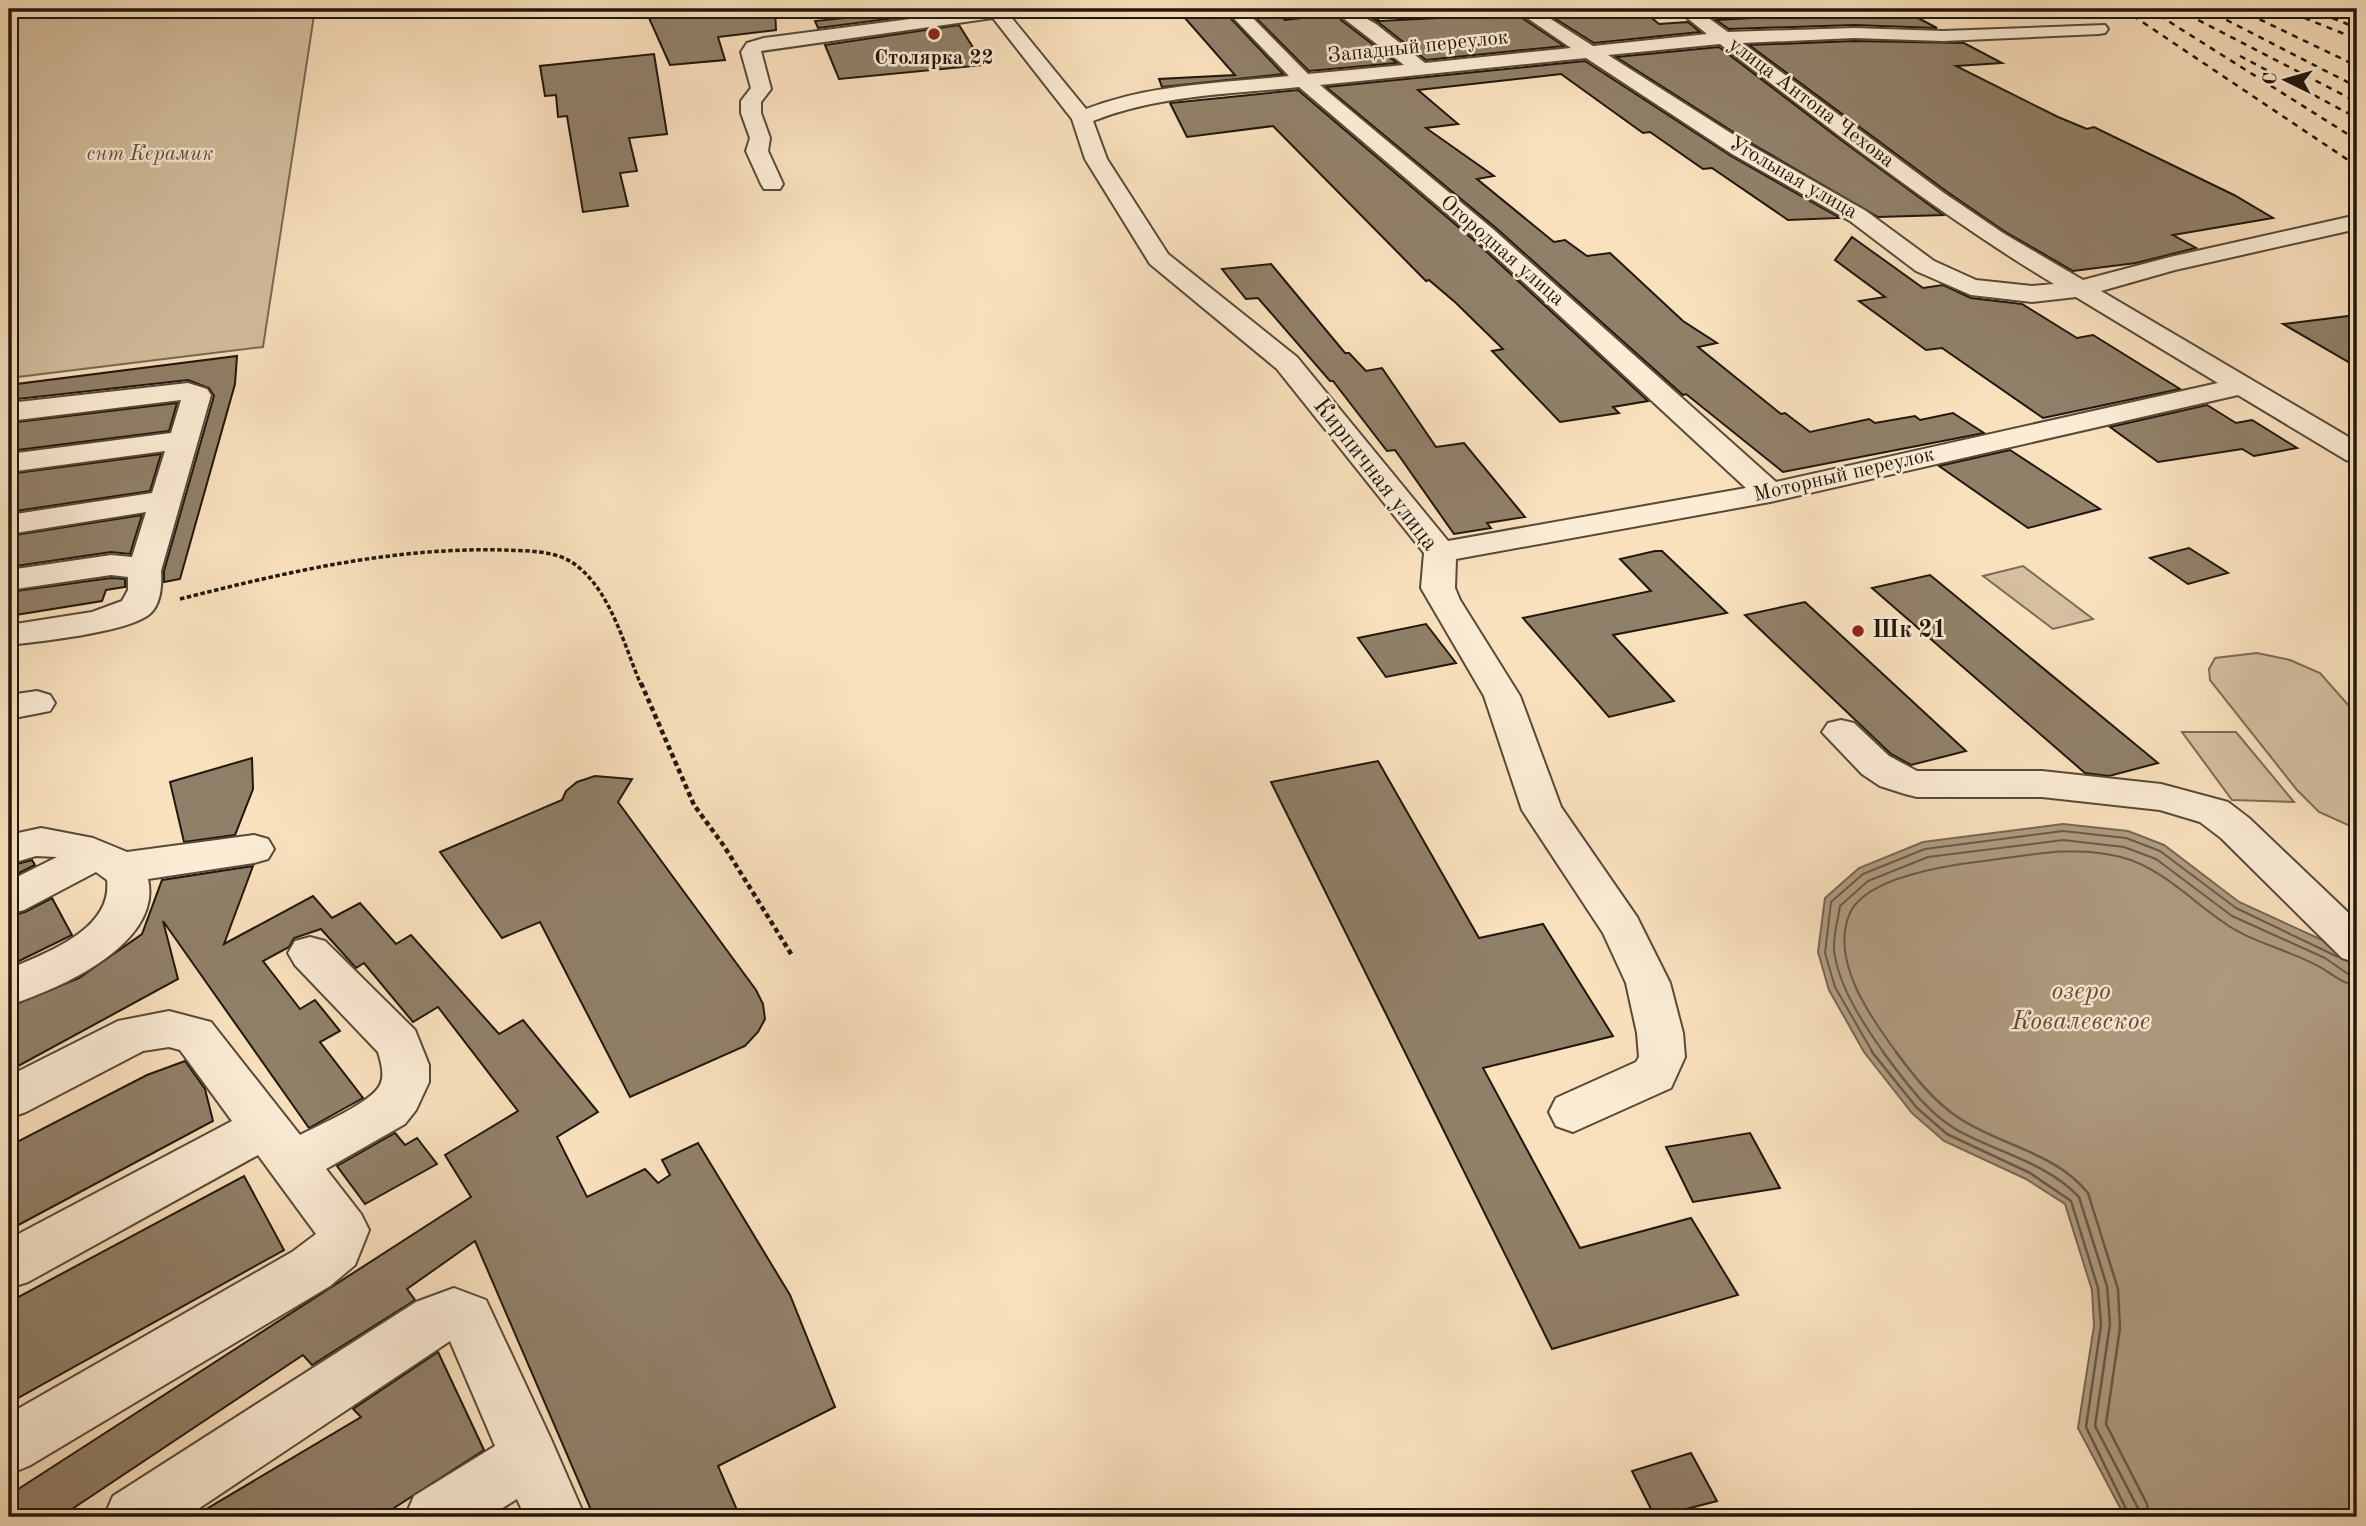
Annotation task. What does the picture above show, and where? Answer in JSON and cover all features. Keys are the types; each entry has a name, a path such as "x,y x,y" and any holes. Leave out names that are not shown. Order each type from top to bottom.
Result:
{"street":[{"name":"Огородная улица","path":"1234,9 1305,82 1486,236 1770,492"},
{"name":"Угольная улица","path":"1523,9 1740,149 1858,216 1925,266 1971,287 2010,293 2048,293 2079,289 2170,264 2357,222"},
{"name":"улица Антона Чехова","path":"1685,9 1936,198 2079,289"},
{"name":"Кирпичная улица","path":"1013,12 1082,118 1097,159 1159,259 1287,363 1440,552 1438,587 1443,600 1502,696 1542,810 1622,928 1648,983 1657,1020 1662,1057 1654,1075 1573,1112"},
{"path":"772,184 757,151 760,138 751,113 751,101 761,85 750,52 754,47 764,43 1013,12"},
{"path":"1349,14 1422,70"},
{"name":"Западный переулок","path":"1082,118 1104,107 1136,99 1725,38 1854,33 1943,36 2099,29"},
{"path":"2079,289 2245,385 2357,454"},
{"name":"Моторный переулок","path":"1440,552 1559,534 1770,492 2245,385"},
{"path":"9,412 188,391 197,395 144,571 145,590 136,608 118,615 9,635"},
{"path":"9,463 183,440"},
{"path":"9,524 165,500"},
{"path":"9,580 111,565 124,565 144,571"},
{"path":"1841,733 1878,768 1891,778 1903,782 2042,784 2161,797 2214,812 2235,828 2357,947"},
{"path":"9,850 45,841 61,844 108,862 127,878 127,896 122,912 109,931 88,948 9,988"},
{"path":"9,899 108,862 254,849"},
{"path":"9,1265 280,1145 388,1110 399,1096 405,1082 406,1065 399,1043 310,953"},
{"path":"9,1098 134,1034 169,1028 195,1035 203,1042 343,1230 337,1249 312,1269 9,1446"},
{"path":"134,1517 435,1320 454,1313 467,1318 555,1517"},
{"path":"435,1517 530,1457"}],"path":[{"path":"118,615 263,578 360,559 470,550 521,551 559,556 590,576 601,593 694,805 724,846 793,957"}],"green space":[{"name":"снт Керамик","path":"9,9 315,9 263,347 9,378"},
{"path":"2023,566 2093,619 2053,629 1983,576"},
{"path":"2257,653 2290,660 2320,673 2357,715 2357,829 2319,812 2297,790 2210,680 2209,669 2215,658"},
{"path":"2182,732 2236,732 2294,802 2232,800"}],"water":[{"name":"озеро Ковалевское","path":"2063,824 2128,831 2164,845 2239,902 2333,945 2357,961 2357,1517 2125,1517 2078,1428 2094,1326 2092,1290 2065,1204 2026,1179 1944,1141 1912,1113 1864,1052 1829,990 1818,952 1825,898 1859,868 1923,842"}],"building":[{"path":"645,9 775,9 776,30 718,37 725,60 670,65"},
{"path":"931,9 950,11 818,28 815,21"},
{"path":"1177,9 1222,9 1283,74 1162,87 1159,79 1235,75"},
{"path":"1247,9 1272,9 1285,20 1338,14 1341,20 1397,63 1309,71"},
{"path":"1641,9 1659,24 1688,22 1700,32 1594,43 1543,11"},
{"path":"1834,9 1901,9 1937,28 1854,25 1729,29 1716,20 1840,13"},
{"path":"1359,11 1364,11 1380,21 1516,14 1564,46 1426,60 1378,22"},
{"path":"959,25 984,65 839,79 825,45"},
{"path":"1854,41 1964,43 2002,63 1956,66 2058,117 2087,129 2094,127 2234,195 2273,218 2173,235 2196,248 2136,263 2073,271 2004,231 1946,191 1749,45"},
{"path":"1719,47 1943,215 1878,217 1749,142 1616,57"},
{"path":"654,54 667,134 629,138 637,171 620,173 628,206 583,212 567,116 558,117 556,95 545,96 540,66"},
{"path":"1585,61 1731,156 1840,218 1788,220 1712,168 1703,169 1650,132 1643,133 1561,74 1418,90 1458,124 1426,128 1494,176 1477,179 1554,242 1565,240 1587,256 1610,253 1683,321 1717,343 1698,347 1781,414 1785,413 1810,432 1869,419 1875,423 1915,416 1920,420 1953,413 1984,433 1783,472 1686,394 1683,395 1496,228 1326,87"},
{"path":"1298,90 1476,242 1648,401 1613,407 1619,413 1560,422 1492,351 1503,349 1456,303 1429,280 1426,281 1273,126 1187,137 1170,103"},
{"path":"1852,237 1923,288 1943,285 1971,298 2022,304 2077,338 2093,335 2180,389 2043,418 1942,348 1926,350 1859,301 1885,297 1835,260"},
{"path":"1271,264 1345,353 1349,353 1366,371 1382,368 1436,447 1464,443 1525,517 1487,523 1491,528 1454,534 1395,450 1387,451 1333,381 1330,381 1258,298 1246,299 1222,269"},
{"path":"2357,315 2357,367 2283,324"},
{"path":"237,356 235,384 180,579 164,582 164,571 214,396 209,388 188,380 9,400 9,385"},
{"path":"177,403 169,431 9,451 9,423"},
{"path":"2207,405 2236,423 2252,420 2297,448 2254,456 2242,449 2158,462 2110,427"},
{"path":"2010,450 2100,509 2028,528 1939,466"},
{"path":"161,454 150,491 9,512 9,474"},
{"path":"142,515 130,554 111,552 9,567 9,536"},
{"path":"2189,548 2228,573 2188,584 2150,558"},
{"path":"1662,551 1727,613 1613,635 1674,701 1609,717 1523,618 1651,591 1620,559"},
{"path":"1930,575 2158,763 2109,776 2085,773 1872,588"},
{"path":"111,578 125,579 125,587 106,590 102,601 9,616 9,592"},
{"path":"1805,602 1966,751 1911,765 1891,754 1745,615"},
{"path":"1426,624 1456,663 1386,677 1358,638"},
{"path":"252,758 253,789 235,835 184,842 170,782"},
{"path":"1378,761 1479,938 1543,924 1613,1036 1483,1068 1580,1248 1691,1218 1738,1295 1552,1349 1271,782"},
{"path":"595,776 632,779 618,802 756,990 763,1004 765,1019 758,1032 745,1046 630,1097 540,922 502,938 440,852 562,800 566,791 577,782"},
{"path":"32,860 35,865 9,878 9,866"},
{"path":"253,866 224,944 313,896 332,918 360,903 396,944 411,935 499,1034 523,1020 598,1112 557,1137 587,1197 645,1169 658,1183 670,1175 662,1160 698,1143 790,1295 835,1407 718,1466 740,1517 594,1517 475,1241 407,1289 415,1300 312,1365 303,1355 60,1517 9,1517 9,1495 471,1197 445,1155 518,1111 438,1007 413,1022 364,963 356,968 321,929 294,938 289,947 263,961 300,1009 315,1000 340,1031 320,1042 363,1098 309,1128 163,921 178,979 9,1071 9,1007 79,978 142,934 162,880"},
{"path":"52,898 72,935 9,966 9,916 25,912"},
{"path":"185,1061 205,1089 213,1121 9,1230 9,1146 147,1075"},
{"path":"395,1133 405,1145 417,1138 437,1164 365,1204 337,1166"},
{"path":"1750,1133 1780,1188 1693,1202 1666,1147"},
{"path":"244,1176 284,1250 9,1403 9,1302"},
{"path":"438,1352 484,1450 380,1517 193,1517 361,1417 353,1409"},
{"path":"1691,1453 1717,1501 1655,1517 1632,1471"}],"railway":[{"path":"2123,9 2357,166"},
{"path":"2149,9 2357,140"},
{"path":"2177,9 2357,102"},
{"path":"2205,9 2357,87"},
{"path":"2238,9 2357,66"},
{"path":"2282,9 2357,39"},
{"path":"2310,9 2357,28"},
{"path":"2240,56 2357,118"}],"place":[{"name":"Столярка 22","path":"934,34"},
{"name":"Шк 21","path":"1858,631"}]}
